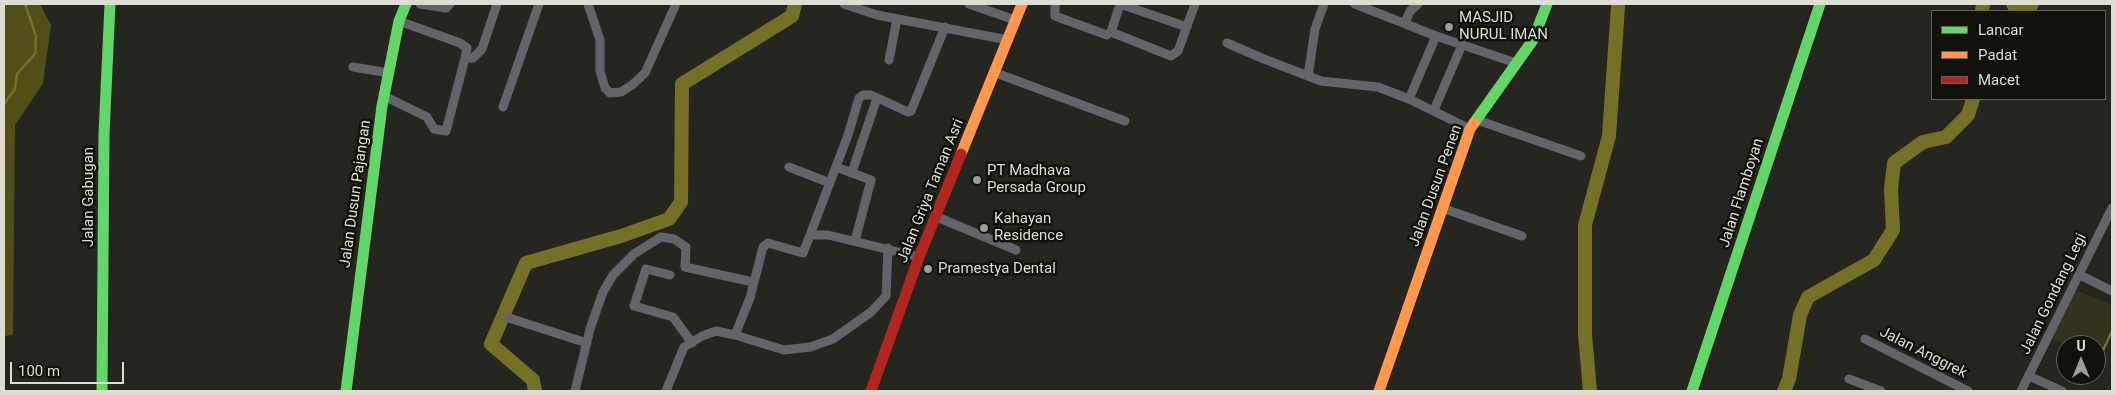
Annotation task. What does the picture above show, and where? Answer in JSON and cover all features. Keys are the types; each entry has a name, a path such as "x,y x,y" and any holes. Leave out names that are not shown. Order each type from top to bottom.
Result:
{"street":[{"name":"Jalan Gabugan","path":"102,391 104,134 110,4"},
{"name":"Jalan Dusun Pajangan","path":"346,391 384,96 399,21 406,4"},
{"path":"420,4 446,8 450,4"},
{"path":"465,58 472,58 482,49 497,4"},
{"path":"504,107 539,4"},
{"path":"588,4 600,40 600,71 605,88 610,93 626,89 645,73 676,4"},
{"path":"844,4 897,19 1008,40"},
{"path":"969,4 1015,20"},
{"name":"Jalan Griya Taman Asri","path":"871,391 919,257 996,73 1022,4"},
{"path":"1055,4 1055,16 1107,35"},
{"path":"1186,27 1120,4 1111,32 1171,56 1178,51 1195,4"},
{"path":"1308,76 1315,29 1324,4"},
{"path":"1355,4 1436,36 1516,63"},
{"path":"1405,23 1410,11 1418,4"},
{"name":"Jalan Dusun Penen","path":"1379,391 1442,208 1474,124 1533,40 1547,4"},
{"name":"Jalan Flamboyan","path":"1692,391 1820,4"},
{"path":"889,60 897,19"},
{"path":"384,96 427,117 434,129 446,131 467,48 460,43 399,21"},
{"path":"735,335 763,247 768,244 803,253 830,183 859,98 863,95 877,98 911,112 945,27"},
{"path":"1409,99 1436,36"},
{"path":"1227,43 1308,76 1335,83 1367,85 1474,124 1581,156"},
{"path":"1434,110 1462,45"},
{"path":"353,67 389,73"},
{"path":"996,73 1125,121"},
{"path":"852,172 877,98"},
{"path":"789,166 830,183"},
{"path":"836,166 870,179 872,182 854,242"},
{"path":"1442,208 1522,236"},
{"name":"Jalan Gondang Legi","path":"2021,391 2112,208"},
{"path":"937,217 1016,250"},
{"path":"810,235 844,238 919,257"},
{"path":"574,391 603,292 614,275 634,254 661,237 674,239 686,247 685,267 753,282"},
{"path":"666,391 684,347 702,336 716,332 735,335 784,350 810,347 833,339 871,312 886,296 888,248"},
{"path":"670,275 646,269 634,306 673,317 692,343"},
{"path":"2080,275 2112,291"},
{"path":"509,318 587,343"},
{"name":"Jalan Anggrek","path":"1865,339 1968,391"},
{"path":"2029,376 2062,391"},
{"path":"1849,379 1881,391"}],"shaded area":[{"path":"4,4 40,4 51,25 43,83 15,125 13,335 4,336"},
{"path":"2074,289 2112,305 2112,328 2106,340 2106,335 2056,335 2056,341 2049,338"}],"waterway":[{"path":"4,104 15,89 17,74 35,54 36,36 25,4"},
{"path":"535,391 533,380 491,344 526,263 621,236 669,219 681,202 682,84 792,16 795,4"},
{"path":"1982,10 1983,4"},
{"path":"2013,4 2016,8 2029,8 2032,4"},
{"path":"1590,391 1585,334 1585,225 1609,136 1618,6"},
{"path":"1784,391 1789,379 1800,315 1808,297 1874,260 1893,230 1891,189 1894,163 1923,142 1946,137 1968,115 1973,100"},
{"path":"2106,344 2112,331"}],"traffic: fast":[{"path":"102,391 104,134 110,4"},
{"path":"346,391 382,106 399,21 406,4"},
{"path":"1474,123 1533,40 1547,4"},
{"path":"1692,391 1820,4"}],"traffic: slow":[{"path":"961,154 1022,4"},
{"path":"1379,391 1470,129 1474,123"}],"traffic: jam":[{"path":"871,391 919,257 961,154"}],"place":[{"name":"MASJID NURUL IMAN","path":"1449,27"},
{"name":"PT Madhava Persada Group","path":"977,180"},
{"name":"Kahayan Residence","path":"984,228"},
{"name":"Pramestya Dental","path":"928,269"}]}
